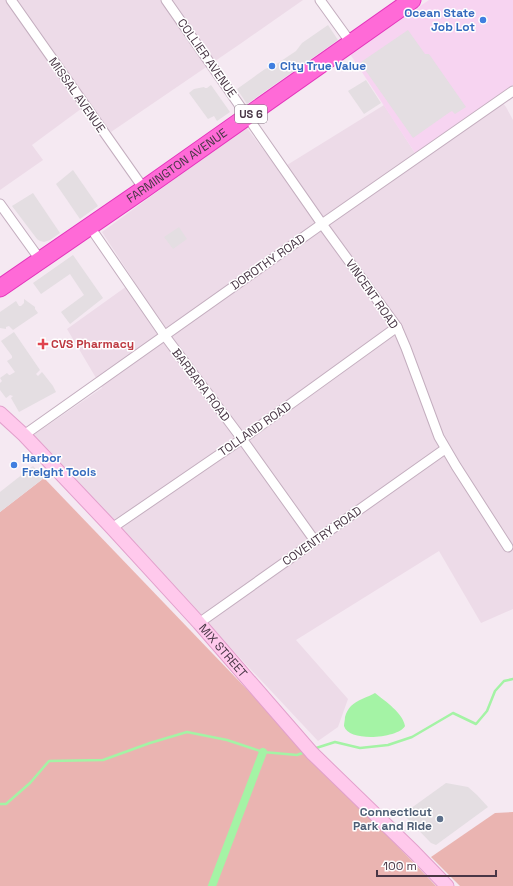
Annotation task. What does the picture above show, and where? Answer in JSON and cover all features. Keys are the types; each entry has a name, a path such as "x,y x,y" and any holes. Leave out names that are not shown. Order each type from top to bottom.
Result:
{"highway":[{"name":"FARMINGTON AVENUE","path":"0,288 90,227 412,0"}],"main road":[{"name":"MIX STREET","path":"0,413 24,435 112,528 199,623 309,750 447,886"}],"street":[{"name":"MISSAL AVENUE","path":"11,0 144,189"},
{"name":"COLLIER AVENUE","path":"166,0 248,116"},
{"path":"320,0 351,43"},
{"name":"DOROTHY ROAD","path":"24,435 322,224 512,95"},
{"name":"VINCENT ROAD","path":"248,116 322,224 397,327 445,449 508,547"},
{"path":"0,204 40,261"},
{"name":"BARBARA ROAD","path":"90,227 165,336 242,439 315,541"},
{"name":"TOLLAND ROAD","path":"112,528 242,439 397,327"},
{"name":"COVENTRY ROAD","path":"199,623 445,449"}],"shaded area":[{"path":"0,0 303,0 111,132 89,103 32,145 43,160 0,190"},
{"path":"429,0 513,0 513,85 415,153 350,54"},
{"path":"328,25 338,40 247,104 237,89 265,69 275,65 296,51 302,43"},
{"path":"408,30 425,54 429,54 466,107 455,114 452,111 450,112 413,138 361,64 361,62"},
{"path":"366,80 381,103 364,114 348,91"},
{"path":"211,85 230,112 217,121 214,116 208,119 189,93 194,89 204,87 207,88"},
{"path":"497,96 506,107 513,120 513,609 481,623 439,551 296,640 348,699 338,727 318,741 32,436 102,388 67,329 134,281 102,232 246,127 279,170 384,105 415,153"},
{"path":"73,170 98,206 80,219 56,184"},
{"path":"33,193 60,233 44,242 37,239 12,206"},
{"path":"179,227 187,239 173,249 164,237"},
{"path":"73,255 103,298 70,324 61,312 84,295 70,274 41,294 33,283"},
{"path":"24,299 35,307 38,313 13,330 9,326 6,327 6,329 0,328 0,312 16,301 19,306 21,306 24,303"},
{"path":"14,332 40,370 36,374 38,376 42,372 56,392 19,412 11,398 13,396 10,395 6,398 0,390 0,383 2,381 0,378 7,373 10,375 15,372 7,361 12,358 12,356 1,341"},
{"path":"33,466 44,478 0,512 0,492"},
{"path":"44,478 436,886 0,886 0,512"},
{"path":"375,693 401,716 405,726 401,730 394,733 374,737 355,735 348,731 344,725 345,716 349,708 356,702"},
{"name":"Connecticut Park and Ride","path":"446,783 468,787 488,807 436,845 431,843 403,814"},
{"path":"513,812 513,886 460,886 431,857 495,813"}],"waterway":[{"path":"313,749 335,742 360,748 388,745 412,737 453,713 476,724 487,711 495,691 504,681 513,679"},
{"path":"0,804 6,804 30,783 49,761 103,760 150,743 187,732 227,740 263,752 297,755 305,752"},
{"path":"212,886 263,752"}],"place":[{"name":"Ocean State Job Lot","path":"483,20"},
{"name":"City True Value","path":"272,66"},
{"name":"CVS Pharmacy","path":"43,344"},
{"name":"Harbor Freight Tools","path":"14,465"},
{"name":"Connecticut Park and Ride","path":"440,819"}]}
